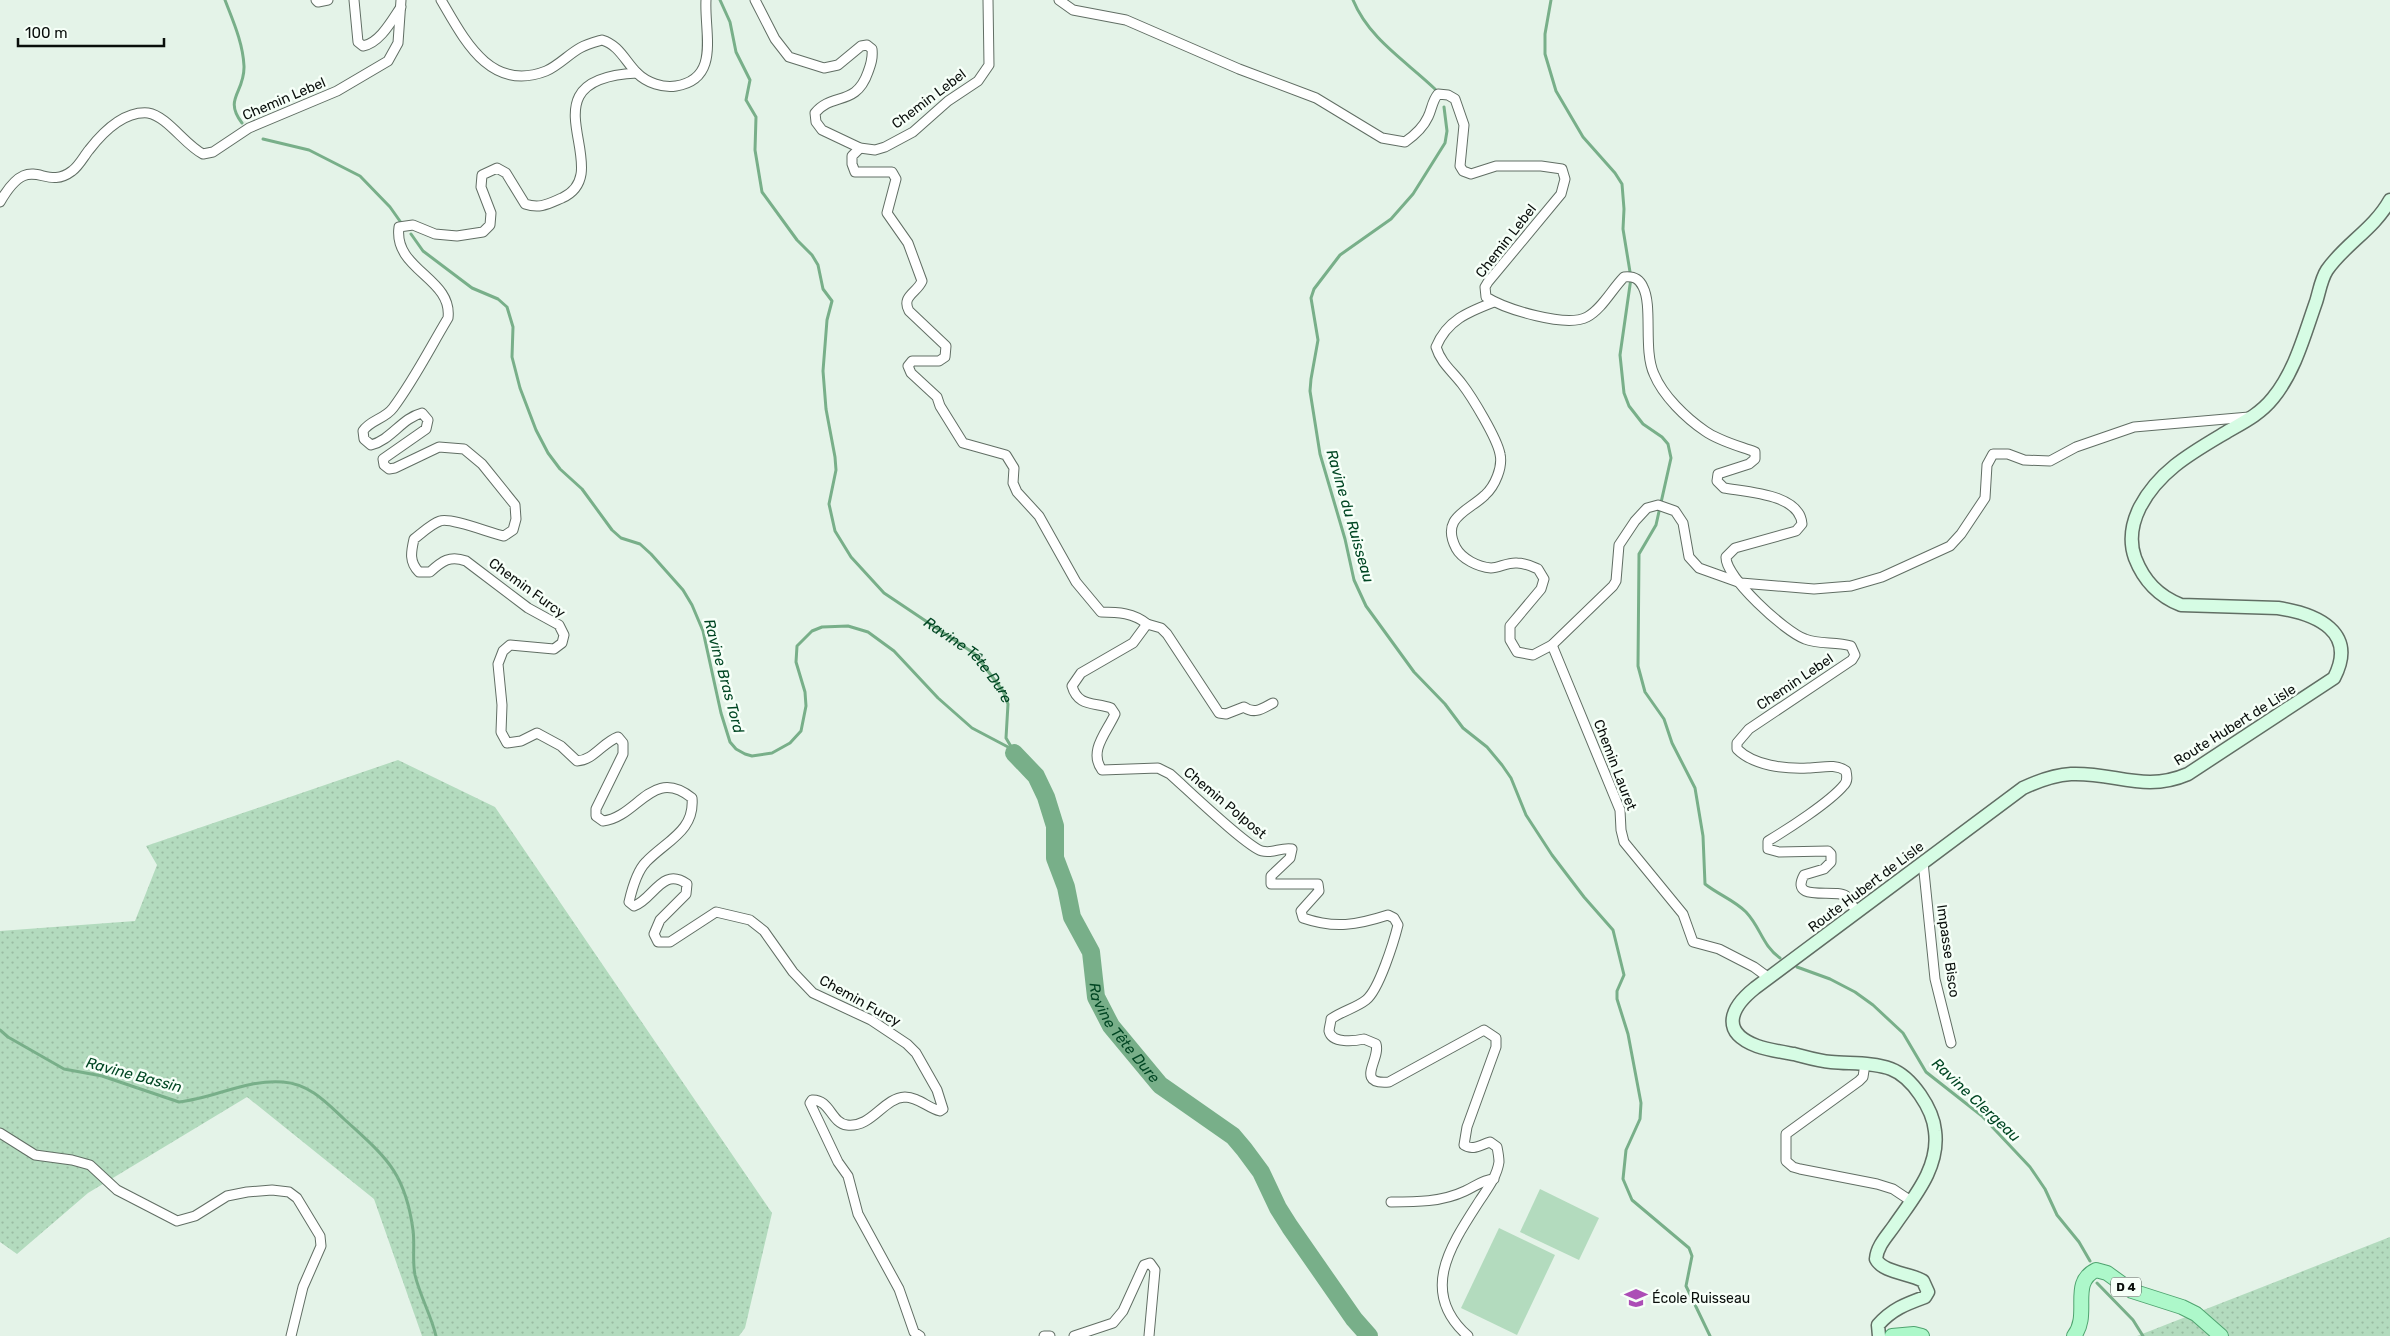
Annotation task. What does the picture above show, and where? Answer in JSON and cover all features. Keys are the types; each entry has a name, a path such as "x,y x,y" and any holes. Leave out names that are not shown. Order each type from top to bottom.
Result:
{"main road":[{"name":"Route Hubert de Lisle","path":"1879,1336 1878,1325 1889,1312 1925,1297 1928,1292 1923,1281 1890,1269 1878,1263 1876,1259 1882,1243 1927,1175 1934,1158 1936,1145 1934,1121 1928,1109 1906,1079 1890,1068 1865,1064 1828,1062 1758,1047 1746,1041 1733,1029 1731,1017 1737,1005 1745,996 2023,788 2048,778 2070,774 2146,783 2173,780 2188,774 2334,678 2342,657 2341,646 2334,631 2324,622 2294,610 2278,608 2181,605 2166,599 2152,587 2143,576 2132,546 2136,515 2151,489 2163,474 2188,455 2252,417 2272,400 2288,377 2297,356 2326,272 2368,229 2390,200"},
{"name":"D 4","path":"2074,1336 2080,1328 2082,1319 2082,1286 2087,1275 2096,1270 2107,1274 2132,1290 2182,1307 2196,1314 2221,1336"},
{"path":"1892,1336 1914,1334 1922,1336"}],"street":[{"path":"316,0 318,2 328,0"},
{"path":"354,0 358,42 363,46 370,45 382,33 401,3"},
{"path":"441,0 474,53 488,66 506,74 526,77 547,70 582,47 602,40 617,48 637,73 656,84 672,86 688,84 699,78 706,64 708,43 706,0"},
{"name":"Chemin Lebel","path":"755,0 775,38 789,57 824,68 838,64 861,46 867,46 872,49 873,57 865,80 856,93 821,106 816,113 816,122 822,130 860,148 875,150 914,132 948,101 978,81 989,65 988,0"},
{"name":"Chemin Lebel","path":"1059,0 1073,10 1126,20 1239,69 1316,98 1382,138 1405,142 1418,133 1428,118 1433,99 1438,94 1448,95 1455,99 1464,126 1460,166 1463,171 1471,174 1496,166 1541,166 1562,169 1565,179 1561,194 1485,287 1486,297 1494,302 1568,321 1582,319 1599,308 1624,277 1631,276 1638,279 1644,288 1647,335 1654,374 1665,392 1686,415 1706,432 1755,452 1755,459 1750,464 1718,474 1717,480 1720,485 1780,499 1795,508 1802,519 1802,524 1791,533 1729,552 1726,557 1726,564 1741,583 1791,632 1810,641 1844,643 1855,650 1852,660 1749,730 1737,743 1737,749 1742,753 1776,766 1806,768 1835,766 1846,771 1848,778 1844,785 1817,808 1768,841 1767,846 1768,849 1779,852 1828,851 1831,854 1832,862 1824,869 1804,875 1801,884 1803,890 1808,893 1841,894 1846,897 1857,913"},
{"name":"Chemin Lebel","path":"0,202 8,188 20,176 32,173 63,176 74,170 105,131 122,119 134,114 146,113 160,118 186,143 202,154 213,152 249,128 337,92 388,61 398,43 401,3"},
{"name":"Chemin Furcy","path":"637,73 616,74 589,84 582,92 574,120 583,165 579,186 571,194 543,207 525,204 506,173 497,168 482,175 481,186 491,213 490,225 483,232 456,236 435,234 413,225 399,227 398,236 408,261 443,292 449,308 448,318 393,409 376,422 367,425 363,431 364,439 371,445 381,442 415,415 422,413 428,420 426,428 383,459 384,465 389,469 395,468 439,447 464,449 482,464 515,505 516,519 513,530 504,536 483,532 454,520 440,520 414,538 411,552 413,566 419,572 430,572 440,562 448,558 456,557 466,561 528,608 559,625 564,636 562,643 554,649 510,645 502,651 498,664 502,732 507,743 521,741 537,733 561,746 577,761 586,760 610,739 618,736 623,744 623,754 596,809 596,816 603,821 610,821 628,810 653,790 671,787 684,791 692,798 693,811 678,835 646,862 632,893 630,902 634,906 640,904 653,889 672,878 680,879 687,884 686,894 660,920 654,934 658,942 670,942 716,912 750,920 764,931 793,972 813,994 871,1020 890,1031 916,1053 942,1100 943,1108 940,1111 906,1097 895,1098 869,1120 846,1125 838,1121 823,1102 812,1100 810,1103 838,1162 848,1176 858,1214 899,1289 914,1332 920,1336"},
{"path":"860,148 852,156 855,172 892,172 896,179 887,214 908,243 922,280 920,286 907,299 906,305 909,311 946,346 945,357 939,361 912,361 908,366 911,373 937,397 940,406 963,443 1006,455 1014,468 1013,483 1017,492 1039,516 1076,582 1092,602 1101,612 1134,616 1147,624 1161,628 1167,634 1219,713 1226,714 1244,708 1250,712 1256,711 1274,703"},
{"path":"1494,302 1458,316 1440,336 1436,347 1440,358 1470,396 1500,454 1499,470 1493,484 1485,495 1458,514 1452,529 1456,548 1472,563 1491,568 1516,562 1538,569 1544,579 1541,589 1510,626 1510,640 1517,652 1533,656 1552,645 1613,586 1616,580 1619,545 1634,521 1646,508 1658,505 1675,511 1683,523 1689,557 1699,568 1741,583 1814,590 1851,586 1882,577 1950,546 1980,508 1985,498 1987,464 1993,454 2008,454 2024,460 2050,460 2076,447 2134,427 2252,417"},
{"name":"Chemin Polpost","path":"1147,624 1133,643 1081,673 1072,686 1075,695 1081,700 1089,705 1111,708 1115,714 1098,747 1096,756 1098,765 1102,770 1158,768 1170,774 1246,842 1260,851 1271,852 1285,848 1292,849 1290,858 1271,876 1271,884 1318,884 1319,891 1301,911 1303,918 1323,925 1337,926 1388,915 1394,918 1398,925 1391,954 1371,994 1366,1001 1331,1019 1329,1031 1338,1040 1356,1041 1364,1039 1376,1044 1378,1050 1370,1066 1370,1074 1374,1080 1380,1083 1389,1082 1484,1030 1492,1033 1496,1038 1496,1047 1467,1127 1464,1145 1469,1148 1475,1148 1490,1142 1497,1147 1499,1162 1494,1179 1456,1238 1442,1276 1443,1297 1448,1311 1457,1326 1468,1336"},
{"name":"Chemin Lauret","path":"1552,645 1620,810 1620,830 1624,842 1683,914 1693,942 1719,949 1754,967 1769,978"},
{"name":"Impasse Bisco","path":"1923,862 1935,979 1950,1043"},
{"path":"1865,1064 1859,1081 1786,1134 1786,1161 1792,1167 1885,1186 1911,1201"},
{"path":"0,1133 15,1145 36,1155 72,1160 90,1165 117,1190 178,1220 195,1216 227,1196 272,1190 289,1192 297,1198 320,1236 321,1246 303,1287 291,1336"},
{"path":"1391,1202 1428,1202 1465,1192 1484,1180 1494,1179"},
{"path":"1074,1336 1113,1323 1123,1311 1144,1265 1150,1263 1155,1270 1149,1336"},
{"path":"1044,1336 1050,1336"}],"green space":[{"path":"398,760 495,807 772,1213 745,1328 739,1336 422,1336 374,1199 247,1097 88,1193 17,1254 0,1242 0,931 135,921 157,865 146,846"},
{"path":"1540,1189 1599,1218 1579,1260 1520,1232"},
{"path":"1499,1228 1555,1255 1517,1335 1461,1308"},
{"path":"2390,1237 2390,1336 2137,1336"}],"waterway":[{"name":"Ravine Bras Tord","path":"225,0 242,49 243,75 234,107 242,123"},
{"name":"Ravine Tête Dure","path":"720,0 730,22 736,52 750,80 746,100 756,117 755,150 762,192 797,240 812,255 818,265 823,289 832,301 827,320 823,371 826,409 836,470 829,504 835,531 851,557 884,593 975,654 1003,691 1008,704 1006,738 1013,750"},
{"name":"Ravine du Ruisseau","path":"1353,0 1360,14 1378,38 1435,89"},
{"name":"Ravine Clergeau","path":"1551,0 1545,34 1545,54 1556,91 1583,137 1615,173 1622,184 1623,229 1631,278 1620,355 1624,393 1629,406 1643,424 1662,437 1668,444 1671,458 1656,525 1639,554 1638,666 1645,692 1664,719 1672,743 1695,788 1703,836 1705,884 1746,912 1769,948 1780,958"},
{"name":"Ravine du Ruisseau","path":"1444,107 1447,131 1445,143 1413,194 1391,219 1340,255 1314,289 1311,298 1318,340 1310,391 1320,454 1345,539 1354,580 1366,606 1414,672 1445,704 1463,728 1487,747 1502,765 1511,778 1526,815 1552,855 1584,897 1613,930 1624,975 1617,991 1617,999 1628,1034 1641,1103 1640,1119 1626,1150 1623,1179 1632,1200 1689,1248 1692,1256 1686,1286 1710,1336"},
{"name":"Ravine Bras Tord","path":"263,139 309,150 360,176 390,207 402,224"},
{"name":"Ravine Bras Tord","path":"411,234 423,251 472,288 498,299 507,307 513,327 512,357 520,388 536,430 548,453 560,469 582,489 612,530 621,538 640,544 683,590 692,605 703,631 721,713 730,742 736,749 752,756 772,753 790,743 801,731 806,706 805,692 796,662 797,646 812,631 822,627 848,626 868,632 894,651 938,698 972,728 1008,747 1014,753"},
{"name":"Ravine Tête Dure","path":"1014,753 1036,776 1046,797 1055,826 1055,858 1066,887 1072,917 1091,952 1096,997 1111,1026 1160,1085 1233,1136 1244,1149 1261,1172 1278,1208 1290,1227 1354,1319 1369,1336"},
{"name":"Ravine Clergeau","path":"1797,967 1830,979 1855,992 1873,1005 1903,1033 1926,1072 1982,1116 2030,1167 2045,1189 2057,1215 2079,1242 2090,1261"},
{"name":"Ravine Bassin","path":"0,1030 8,1037 64,1069 102,1076 179,1102 256,1083 270,1082 292,1083 316,1094 381,1154 398,1178 409,1210 413,1230 415,1275 436,1336"},
{"name":"Ravine Clergeau","path":"2097,1283 2133,1320 2143,1336"}],"place":[{"name":"École Ruisseau","path":"1636,1298"}]}
